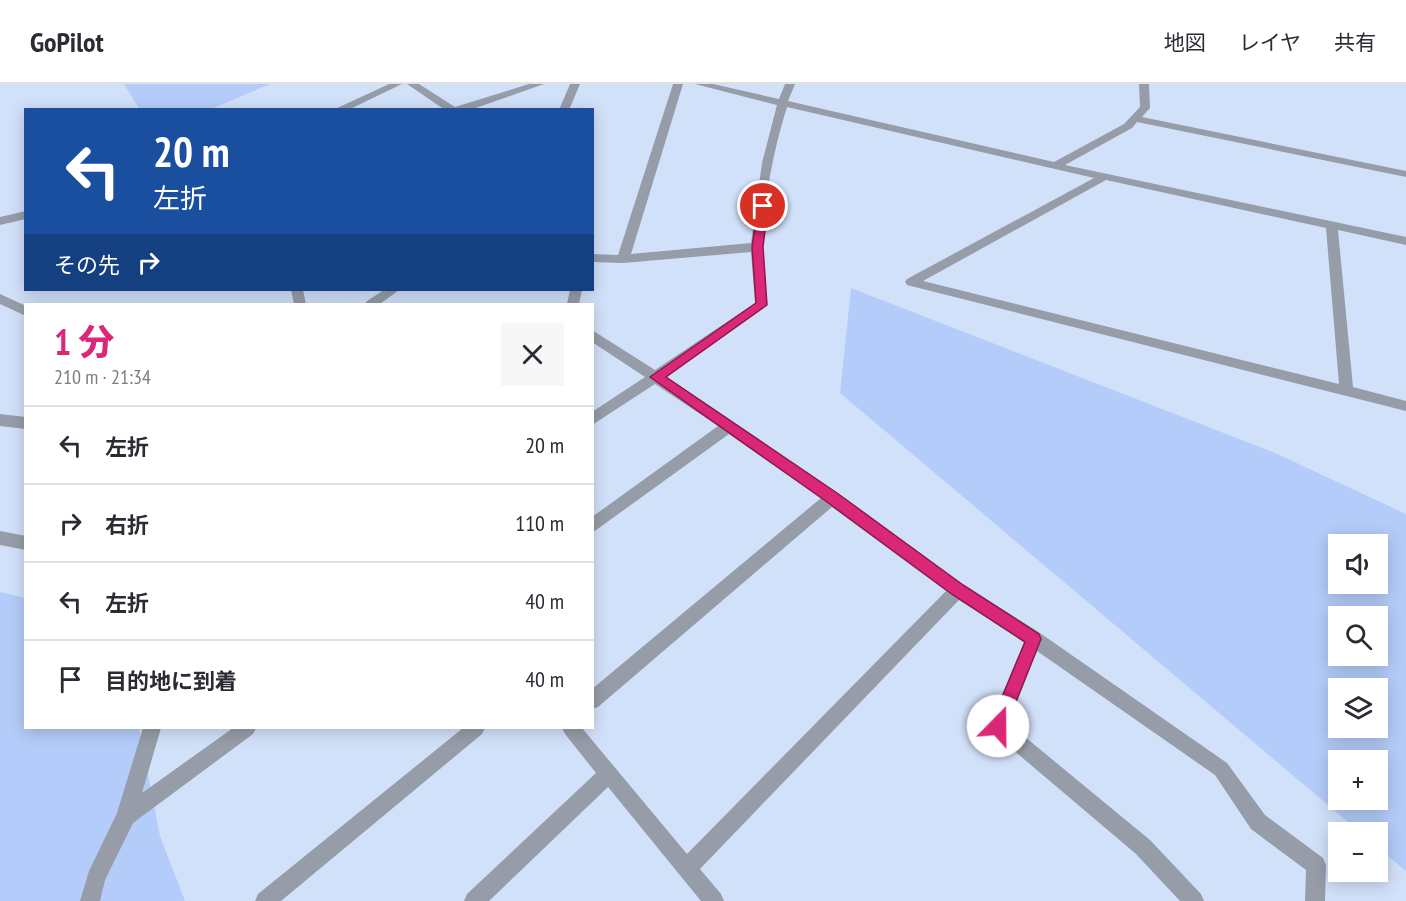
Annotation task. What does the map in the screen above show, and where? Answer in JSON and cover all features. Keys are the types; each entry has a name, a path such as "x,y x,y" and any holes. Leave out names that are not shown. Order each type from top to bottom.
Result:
{"street":[{"path":"343,108 397,84"},
{"path":"412,84 452,108"},
{"path":"463,108 539,84"},
{"path":"565,108 574,84"},
{"path":"623,259 678,84"},
{"path":"700,84 1055,166 1406,241"},
{"path":"594,419 761,305 757,247 768,165 781,104 790,84"},
{"path":"1055,166 1128,126 1136,119 1145,108 1144,84"},
{"path":"1136,119 1406,174"},
{"path":"1106,176 910,282 1406,406"},
{"path":"0,221 24,215"},
{"path":"1332,225 1346,390"},
{"path":"594,258 623,259 757,247"},
{"path":"373,303 391,291"},
{"path":"0,299 24,311"},
{"path":"594,336 729,426 958,590 1034,639 1221,769 1258,822 1316,865 1315,901"},
{"path":"0,420 24,423"},
{"path":"594,525 729,426"},
{"path":"594,699 832,498"},
{"path":"0,538 24,543"},
{"path":"687,868 958,590"},
{"path":"1034,639 998,726 1143,847 1194,901"},
{"path":"90,901 96,878 126,816 152,729"},
{"path":"126,816 246,729"},
{"path":"266,901 475,729"},
{"path":"572,729 714,901"},
{"path":"474,901 609,774"}],"shaded area":[{"path":"124,84 270,84 213,108 139,108"},
{"path":"851,288 1275,453 1406,514 1406,871 1388,856 1388,822 1348,822 1334,810 1388,810 1388,750 1328,750 1328,805 840,393"},
{"path":"0,592 24,598 24,729 139,729 160,836 185,901 0,901"}],"route":[{"path":"763,206 757,247 761,305 656,377 832,498 958,590 1034,639 998,726"}]}
